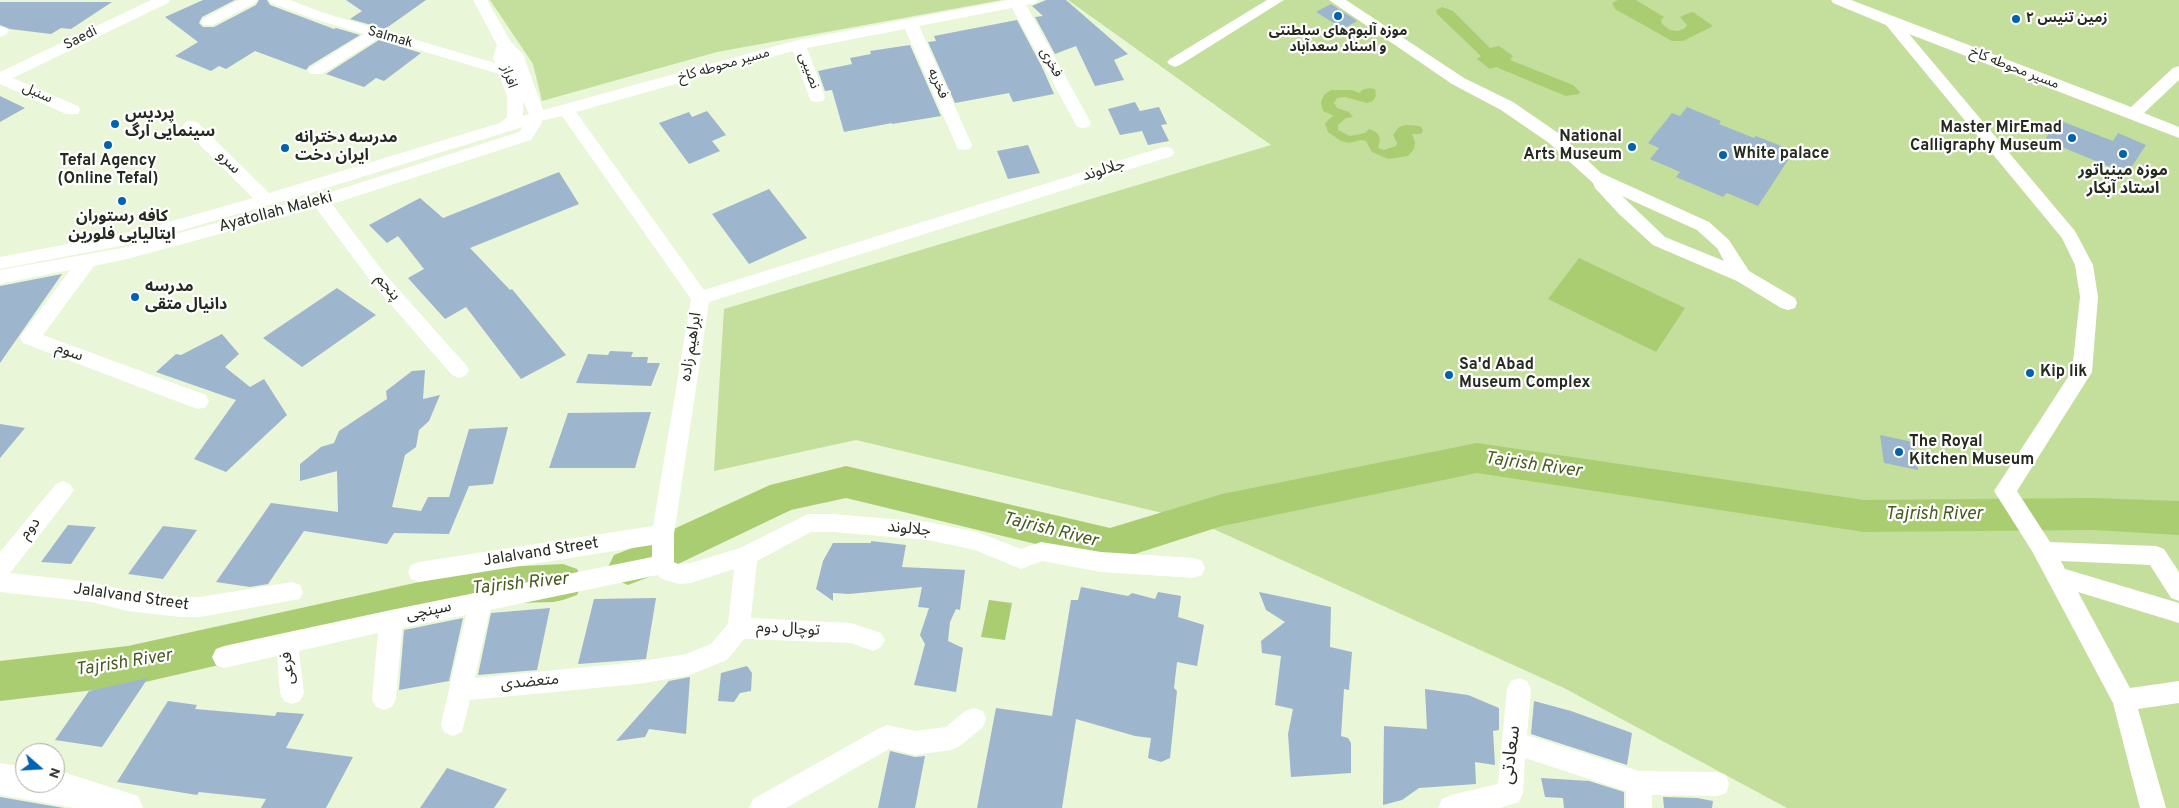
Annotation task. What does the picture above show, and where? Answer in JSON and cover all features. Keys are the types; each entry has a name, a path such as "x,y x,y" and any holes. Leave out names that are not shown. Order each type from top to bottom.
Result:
{"main road":[{"path":"0,779 15,781"},
{"path":"65,788 126,808"}],"street":[{"name":"Saedi","path":"1,78 163,0"},
{"path":"208,22 250,0"},
{"name":"Salmak","path":"276,0 375,34 506,71"},
{"path":"480,0 505,45"},
{"path":"1175,62 1278,0"},
{"path":"1336,0 1458,81 1507,106 1555,139 1625,210 1659,241 1743,276 1788,303"},
{"name":"مسیر محوطه کاخ","path":"1838,0 2179,133"},
{"name":"مسیر محوطه کاخ","path":"566,110 798,45 1024,1"},
{"name":"فخری","path":"1024,1 1083,123"},
{"name":"فخریه","path":"910,22 964,145"},
{"path":"1891,22 2069,235 2084,265 2089,297 2082,372 2005,490 2042,547 2124,700 2153,808"},
{"path":"316,71 375,34"},
{"name":"افراز","path":"506,127 515,118 515,96 501,58 505,45 515,54 524,77 527,92 538,117"},
{"name":"نصیبی","path":"798,45 817,97"},
{"path":"2133,114 2179,71"},
{"name":"سنبل","path":"1,78 72,110"},
{"name":"Ayatollah Maleki","path":"0,262 141,236 566,110"},
{"name":"ابراهیم زاده","path":"566,110 700,298 663,534"},
{"name":"Ayatollah Maleki","path":"0,277 127,253 320,201 525,136 538,117"},
{"name":"سرو","path":"192,126 266,200"},
{"name":"جلالوند","path":"700,298 1166,152"},
{"path":"1594,177 1704,226 1723,244 1743,276"},
{"name":"پنجم","path":"320,201 379,279 459,370"},
{"name":"سوم","path":"88,260 30,338 199,401"},
{"name":"دوم","path":"0,569 63,490"},
{"name":"جلالوند","path":"663,564 668,571 678,574 691,573 746,556 808,523 834,523 928,531 977,541 1021,558 1041,551 1101,562 1194,568"},
{"path":"663,534 663,564"},
{"name":"Jalalvand Street","path":"419,572 663,534"},
{"path":"2042,547 2156,556 2179,591"},
{"path":"738,628 746,556"},
{"name":"سپنچی","path":"224,657 391,620 663,564"},
{"path":"2057,576 2179,613"},
{"name":"Jalalvand Street","path":"0,582 91,592 128,601 180,608 200,607 292,592"},
{"path":"453,724 480,602"},
{"path":"384,699 391,620"},
{"name":"توچال دوم","path":"687,665 719,652 738,628 852,633 873,640"},
{"name":"فرعی","path":"287,644 292,693"},
{"name":"متعضدی","path":"462,690 638,673 687,665"},
{"name":"سعادتی","path":"1451,808 1510,793 1519,689"},
{"path":"2124,700 2179,692"},
{"path":"762,808 886,737 915,743 951,738 974,719"},
{"path":"1514,743 1639,783 1717,784"},
{"path":"1638,808 1639,783"}],"shaded area":[{"path":"490,0 1002,0 717,52 542,101 533,64"},
{"name":"Sa'd Abad Museum Complex","path":"1068,0 2179,0 2179,808 1787,808 1564,688 1196,521 856,440 714,471 724,309 1271,145"},
{"path":"1618,0 1636,0 1664,17 1661,20 1662,24 1670,30 1678,31 1685,28 1687,25 1680,17 1693,12 1713,26 1683,41 1672,41 1615,9 1612,3"},
{"path":"1442,7 1453,11 1490,48 1499,46 1513,56 1510,60 1573,85 1580,92 1579,94 1566,96 1496,67 1490,69 1477,59 1481,56 1437,14 1436,10"},
{"path":"1375,89 1376,96 1373,101 1367,103 1345,97 1337,98 1334,103 1337,108 1349,112 1353,117 1346,118 1338,125 1338,130 1350,136 1365,133 1369,129 1374,131 1380,139 1378,148 1384,150 1396,146 1397,143 1393,135 1399,127 1406,125 1420,126 1423,130 1421,134 1412,134 1415,142 1414,149 1408,156 1388,159 1372,152 1366,141 1361,140 1349,143 1341,141 1328,132 1325,124 1334,116 1323,111 1321,102 1324,95 1331,90 1352,90 1360,93 1362,90"},
{"path":"1579,258 1685,308 1656,352 1548,299"},
{"path":"989,600 1012,603 1005,640 981,637"}],"building":[{"path":"203,0 235,0 202,17 199,23 203,27 214,27 256,5 259,0 267,0 270,5 334,29 360,35 309,66 306,70 255,51 226,69 219,66 211,71 175,56 198,42 165,17"},
{"path":"346,0 426,0 385,29 350,19 362,11"},
{"path":"1046,0 1066,0 1128,54 1114,60 1124,80 1095,86 1076,46 1055,54 1035,17 1043,16 1032,6"},
{"path":"0,2 112,2 71,29 61,28 51,34 10,29 0,25"},
{"name":"موزه آلبوم‌های سلطنتی و اسناد سعدآباد","path":"1331,4 1357,21 1343,29 1316,12"},
{"path":"1017,20 1054,94 1013,102 1009,93 955,103 928,42 936,41 934,36"},
{"path":"379,40 421,53 384,81 376,78 364,87 326,74"},
{"path":"910,45 941,116 844,132 832,90 825,91 818,71 852,64 850,58 871,54 870,51"},
{"path":"0,96 25,108 0,122"},
{"path":"1135,102 1140,111 1159,107 1167,124 1161,125 1169,141 1148,145 1142,131 1120,135 1108,109"},
{"name":"White palace","path":"1687,107 1721,121 1719,124 1794,151 1758,206 1727,193 1723,197 1676,177 1680,172 1650,159 1659,148 1648,143 1672,113 1680,116"},
{"path":"707,111 726,135 712,141 720,151 689,164 659,123 689,112 692,117"},
{"path":"2056,119 2113,141 2118,133 2146,145 2127,174 2045,140"},
{"path":"1028,145 1040,173 1008,179 997,151"},
{"path":"559,172 579,204 470,248 510,290 512,289 566,355 521,379 466,307 445,319 408,278 424,269 398,236 387,243 369,225 420,198 443,218"},
{"path":"769,189 807,238 749,264 712,214"},
{"path":"62,274 0,363 0,286"},
{"path":"337,288 376,315 302,367 263,338"},
{"path":"222,334 239,354 225,367 250,387 264,379 287,415 226,472 194,459 236,400 156,372 176,354 181,355"},
{"path":"610,351 633,352 631,357 648,357 647,363 660,363 651,386 576,383 588,354 608,355"},
{"path":"425,370 423,399 440,395 429,421 419,430 416,447 405,455 392,507 421,511 428,497 449,497 469,429 508,427 493,484 469,486 449,534 394,533 387,544 304,531 268,584 250,587 216,582 271,503 338,512 337,471 300,481 300,464 321,447 334,443 339,431 387,399 386,391 412,371"},
{"path":"651,412 635,468 549,468 568,413"},
{"path":"0,424 25,428 0,458"},
{"name":"The Royal Kitchen Museum","path":"1880,435 1913,442 1918,470 1884,463"},
{"path":"68,525 96,527 71,564 41,562"},
{"path":"163,526 197,530 163,579 128,574"},
{"path":"871,541 906,545 902,567 965,570 960,610 956,609 950,622 948,641 963,648 956,692 914,685 925,644 920,635 929,608 918,607 922,587 849,594 833,593 833,601 816,589 823,561 833,543 871,543"},
{"path":"1081,587 1128,596 1132,593 1155,599 1158,592 1181,596 1178,617 1204,625 1197,666 1177,662 1174,688 1177,691 1170,758 1161,762 1148,758 1151,738 1135,736 1076,719 1062,808 977,808 996,708 1052,716 1071,600 1078,600"},
{"path":"1259,592 1331,607 1330,647 1352,652 1349,690 1344,689 1341,736 1348,738 1351,743 1351,773 1291,777 1288,734 1293,709 1275,705 1281,656 1262,653 1261,641 1285,622 1266,610"},
{"path":"656,598 646,659 578,664 594,599"},
{"path":"550,608 537,670 478,675 491,613"},
{"path":"463,618 449,681 399,690 404,630"},
{"path":"747,666 752,673 751,691 740,693 734,702 718,701 721,673"},
{"path":"690,677 686,734 649,729 645,737 616,741 669,681"},
{"path":"148,678 102,747 55,740 89,691"},
{"path":"1425,689 1468,695 1499,708 1499,730 1493,731 1495,765 1475,762 1476,784 1419,788 1402,800 1383,805 1384,726 1427,729"},
{"path":"168,701 197,705 195,709 275,716 277,712 304,714 286,748 353,757 326,808 261,808 266,799 199,792 197,795 117,782"},
{"path":"1534,701 1571,711 1632,733 1627,765 1531,734"},
{"path":"890,751 915,757 925,756 915,808 878,808"},
{"path":"447,768 507,789 494,808 420,808"},
{"path":"1541,778 1589,781 1624,792 1624,808 1564,808 1563,798 1545,797"},
{"path":"0,797 64,808 0,808"},
{"path":"1663,797 1697,798 1713,801 1712,808 1664,808"}],"waterway":[{"name":"Tajrish River","path":"628,567 643,562 784,496 846,482 1110,545 1222,510 1477,458 1864,516 2093,514 2179,518"},
{"name":"Tajrish River","path":"0,681 128,666 483,586 563,582"}],"place":[{"name":"موزه آلبوم‌های سلطنتی و اسناد سعدآباد","path":"1338,16"},
{"name":"زمین تنیس ۲","path":"2016,19"},
{"name":"پردیس سینمایی ارگ","path":"115,124"},
{"name":"Master MirEmad Calligraphy Museum","path":"2072,138"},
{"name":"Tefal Agency (Online Tefal)","path":"108,145"},
{"name":"National Arts Museum","path":"1632,147"},
{"name":"مدرسه دخترانه ایران دخت","path":"285,148"},
{"name":"موزه مینیاتور استاد آبکار","path":"2123,154"},
{"name":"White palace","path":"1723,155"},
{"name":"کافه رستوران ایتالیایی فلورین","path":"122,201"},
{"name":"مدرسه دانیال متقی","path":"135,297"},
{"name":"Kip lik","path":"2030,373"},
{"name":"Sa'd Abad Museum Complex","path":"1449,375"},
{"name":"The Royal Kitchen Museum","path":"1899,452"}]}
